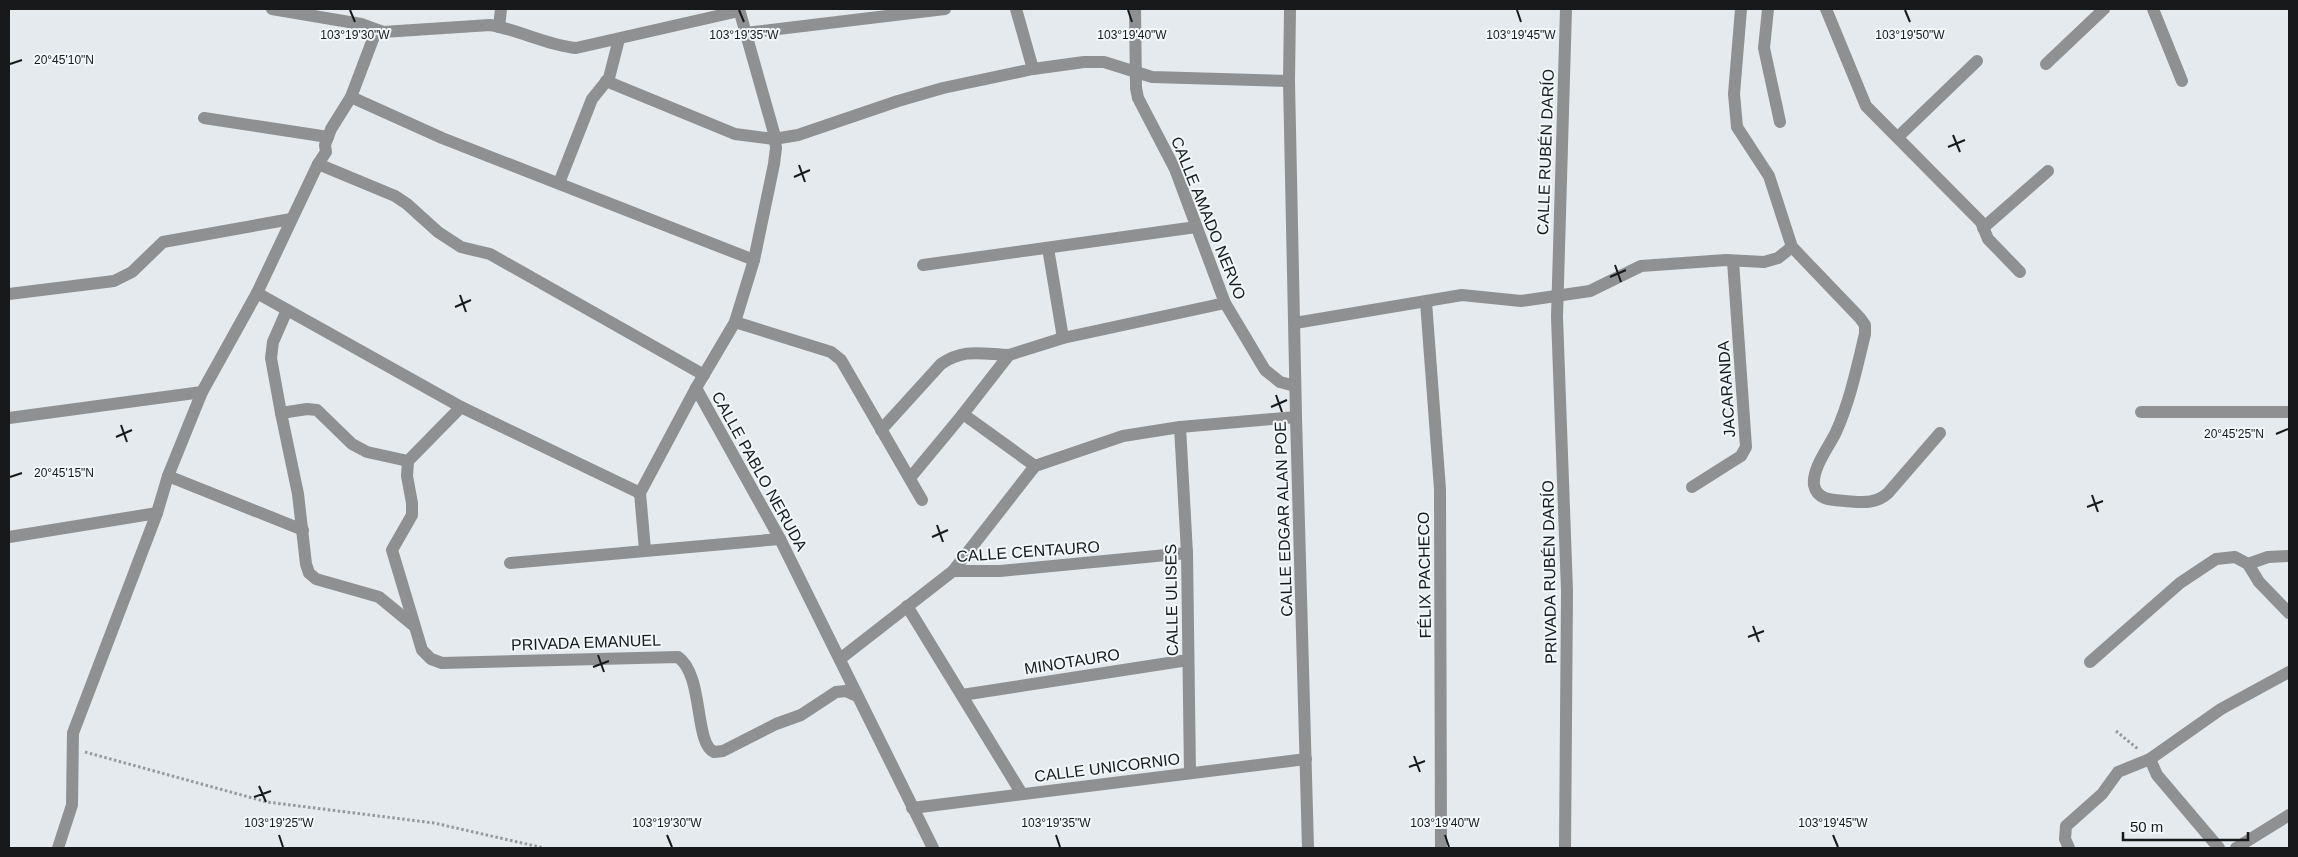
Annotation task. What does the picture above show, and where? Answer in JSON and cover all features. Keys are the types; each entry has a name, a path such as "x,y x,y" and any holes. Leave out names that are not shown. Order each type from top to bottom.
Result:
{"street":[{"path":"272,9 361,24 376,31 389,32 479,25 499,27 566,47 586,47 619,40 739,10"},
{"path":"499,27 500,9"},
{"path":"745,33 945,9"},
{"path":"1016,9 1034,69"},
{"name":"CALLE AMADO NERVO","path":"1135,9 1138,98 1175,169 1225,303 1265,370 1280,382 1295,386"},
{"name":"CALLE EDGAR ALAN POE","path":"1290,9 1289,81 1295,386 1308,848"},
{"name":"CALLE RUBÉN DARÍO","path":"1557,296 1566,9"},
{"path":"1741,9 1734,94 1737,127 1769,176 1792,247 1860,318 1865,330 1846,406 1836,433 1816,471 1814,485 1820,496 1832,500 1867,502 1878,500 1888,493 1940,433"},
{"path":"1768,9 1764,48 1780,122"},
{"path":"1826,9 1864,101 1870,110 1981,222 1988,239 2020,272"},
{"path":"2046,64 2104,9"},
{"path":"2153,9 2182,81"},
{"name":"CALLE PABLO NERUDA","path":"739,10 774,139 774,164 754,260 735,322 696,388 780,539 933,848"},
{"path":"58,848 72,805 73,733 157,514 168,476 202,392 256,293 318,164 326,152 328,138 351,97 376,31"},
{"path":"559,184 592,99 606,81 619,40"},
{"path":"606,81 735,134 774,139 798,135 898,100 943,88 1034,69 1093,61 1113,65 1152,78 1289,81"},
{"path":"1898,137 1976,61"},
{"path":"351,97 442,138 754,260"},
{"path":"204,118 328,138"},
{"path":"318,164 395,196 407,204 438,232 461,247 490,254 704,375"},
{"path":"1984,228 2048,172"},
{"path":"9,294 114,281 132,272 163,242 291,219"},
{"path":"923,265 1196,227"},
{"path":"1295,323 1470,295 1521,301 1557,296 1595,290 1641,266 1733,261 1754,263 1778,258 1792,247"},
{"path":"1048,248 1063,338"},
{"name":"JACARANDA","path":"1692,486 1741,456 1746,447 1733,261"},
{"path":"256,293 461,407 640,493"},
{"name":"PRIVADA RUBÉN DARÍO","path":"1557,296 1567,591 1565,848"},
{"name":"FÉLIX PACHECO","path":"1426,302 1440,490 1441,848"},
{"path":"881,430 941,364 960,353 1009,354 1063,338 1225,303"},
{"path":"288,310 273,342 270,358 298,494 306,564 309,572 316,579 379,597 415,627"},
{"path":"735,322 831,352 840,360 922,500"},
{"path":"910,478 1009,354"},
{"path":"645,550 640,493 696,388"},
{"path":"9,418 202,392"},
{"path":"281,412 307,409 317,410 352,444 367,452 408,461 461,407"},
{"path":"2141,412 2289,412"},
{"path":"963,414 1035,466"},
{"path":"953,571 1035,466 1123,436 1180,427 1296,417"},
{"name":"CALLE ULISES","path":"1180,427 1188,553 1190,773"},
{"name":"PRIVADA EMANUEL","path":"408,461 407,476 412,502 412,514 392,550 422,650 430,659 442,663 678,657 686,665 694,686 705,743 714,752 723,750 776,724 801,715 836,692 846,691 857,696"},
{"path":"168,476 303,530"},
{"path":"9,537 157,514"},
{"path":"510,563 780,539"},
{"name":"CALLE CENTAURO","path":"840,660 953,571 1000,571 1188,553"},
{"path":"2248,564 2268,557 2289,556"},
{"path":"2090,662 2180,583 2216,559 2235,557 2248,564 2259,582 2289,613"},
{"path":"907,606 1022,794"},
{"name":"MINOTAURO","path":"962,695 1188,660"},
{"path":"2069,848 2065,830 2070,822 2102,794 2118,772 2150,758 2221,709 2289,672"},
{"path":"2150,758 2157,775 2219,848"},
{"name":"CALLE UNICORNIO","path":"912,808 1306,759"},
{"path":"2236,848 2289,815"}],"path":[{"path":"2116,731 2150,758"},
{"path":"72,749 267,802 434,823 544,848"}]}
